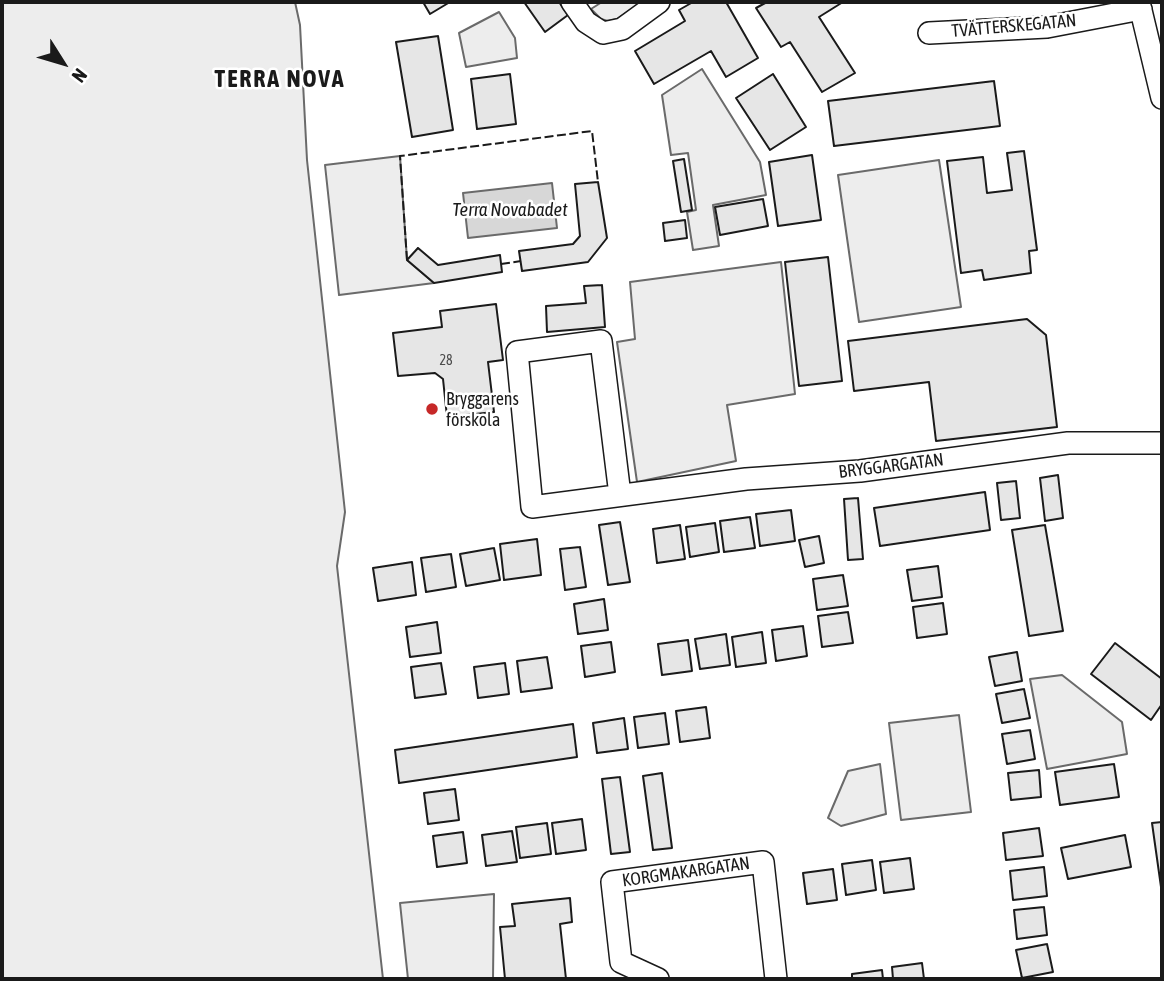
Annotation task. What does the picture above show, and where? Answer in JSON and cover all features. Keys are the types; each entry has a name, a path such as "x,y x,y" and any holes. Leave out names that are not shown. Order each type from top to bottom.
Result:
{"street":[{"path":"572,2 586,22 603,33 622,29 659,2"},
{"path":"1140,5 1162,98"},
{"name":"TVÄTTERSKEGATAN","path":"929,33 1047,27 1140,5"},
{"name":"BRYGGARGATAN","path":"620,495 601,341 517,352 532,507 746,480 860,471 1068,443 1162,443"},
{"name":"KORGMAKARGATAN","path":"658,979 621,962 612,883 763,862 776,979"}],"shaded area":[{"path":"2,2 295,2 300,25 307,160 345,512 337,566 383,979 2,979"},
{"path":"602,2 642,2 617,19 608,21 601,19 591,9"},
{"path":"499,12 515,38 517,58 466,67 459,33"},
{"path":"702,69 760,162 766,195 713,205 719,246 693,250 687,212 696,210 688,153 671,155 662,95"},
{"path":"400,156 407,260 434,283 339,295 325,165"},
{"path":"939,160 961,307 859,322 838,175"},
{"path":"781,262 795,394 727,405 736,461 637,482 617,342 635,339 630,282"},
{"path":"1062,675 1122,722 1127,754 1047,769 1030,679"},
{"path":"959,715 971,812 901,820 889,723"},
{"path":"880,764 886,814 841,826 828,818 848,771"},
{"path":"494,894 493,979 408,979 400,903"}],"water":[{"name":"Terra Novabadet","path":"552,183 557,228 468,238 463,193"}],"building":[{"path":"423,2 450,2 430,14"},
{"path":"524,2 559,2 568,15 545,32"},
{"path":"693,2 726,2 758,58 726,77 711,51 654,84 635,51 685,21 679,10"},
{"path":"767,2 843,2 819,17 855,73 822,92 790,42 781,47 756,8"},
{"path":"438,36 453,130 412,137 396,42"},
{"path":"510,74 516,124 477,129 471,79"},
{"path":"773,74 806,127 770,150 736,98"},
{"path":"994,81 1000,126 834,146 828,101"},
{"path":"1024,151 1037,250 1029,251 1031,273 984,280 982,270 961,273 947,161 983,157 987,193 1012,190 1007,153"},
{"path":"812,155 821,220 778,226 769,162"},
{"path":"684,159 692,210 681,212 673,161"},
{"path":"598,182 607,238 588,262 522,271 519,251 573,244 580,236 575,184"},
{"path":"763,199 768,226 720,235 715,207"},
{"path":"685,220 687,238 665,241 663,223"},
{"path":"418,248 438,265 500,255 502,272 434,283 407,260"},
{"path":"828,257 842,381 799,386 785,262"},
{"path":"602,285 605,327 547,332 546,306 586,303 584,286"},
{"path":"496,304 503,360 488,362 494,412 447,417 443,379 435,373 398,376 393,333 442,327 440,311"},
{"path":"1027,319 1046,335 1057,427 936,441 929,382 854,391 848,341"},
{"path":"1058,475 1063,518 1045,521 1040,478"},
{"path":"1016,481 1020,518 1001,520 997,483"},
{"path":"985,492 990,530 880,546 874,508"},
{"path":"858,498 863,559 848,560 844,499"},
{"path":"791,510 795,541 760,546 756,514"},
{"path":"750,517 755,548 724,552 720,521"},
{"path":"620,522 630,582 608,585 599,525"},
{"path":"715,523 719,552 690,557 686,527"},
{"path":"680,525 685,559 657,563 653,529"},
{"path":"1045,525 1063,631 1029,636 1012,530"},
{"path":"819,536 824,563 805,567 799,540"},
{"path":"537,539 541,575 504,580 500,544"},
{"path":"580,547 586,587 565,590 560,549"},
{"path":"494,548 500,580 466,586 460,554"},
{"path":"451,554 456,587 426,592 421,558"},
{"path":"412,562 416,595 378,601 373,568"},
{"path":"938,566 942,597 912,601 907,570"},
{"path":"843,575 848,606 817,610 813,579"},
{"path":"604,599 608,630 578,634 574,604"},
{"path":"943,603 947,634 917,638 913,607"},
{"path":"848,612 853,643 822,647 818,616"},
{"path":"437,622 441,653 410,657 406,627"},
{"path":"803,626 807,656 776,661 772,630"},
{"path":"762,632 766,663 736,667 732,637"},
{"path":"726,634 730,665 700,669 695,639"},
{"path":"688,640 692,671 662,675 658,644"},
{"path":"611,642 615,672 585,677 581,646"},
{"path":"1115,643 1162,679 1162,704 1151,720 1091,674"},
{"path":"1017,652 1022,681 995,686 989,657"},
{"path":"547,657 552,688 521,692 517,661"},
{"path":"441,663 446,694 415,698 411,667"},
{"path":"505,663 509,694 478,698 474,667"},
{"path":"1024,689 1030,718 1002,723 996,694"},
{"path":"706,707 710,738 680,742 676,711"},
{"path":"665,713 669,744 638,748 634,717"},
{"path":"624,718 628,749 597,753 593,723"},
{"path":"573,724 577,757 399,783 395,750"},
{"path":"1030,730 1035,759 1007,764 1002,734"},
{"path":"1114,764 1119,797 1060,805 1055,772"},
{"path":"1039,770 1041,797 1011,800 1008,773"},
{"path":"662,773 672,848 653,850 643,776"},
{"path":"620,777 630,852 611,854 602,779"},
{"path":"455,789 459,820 428,824 424,793"},
{"path":"582,819 586,850 556,854 552,823"},
{"path":"1162,822 1162,894 1152,823"},
{"path":"547,823 551,854 520,858 516,827"},
{"path":"1039,828 1043,856 1006,860 1003,833"},
{"path":"512,831 517,862 486,866 482,835"},
{"path":"463,832 467,863 437,867 433,836"},
{"path":"1125,835 1131,867 1068,879 1061,848"},
{"path":"910,858 914,889 884,893 880,862"},
{"path":"872,860 876,890 846,895 842,864"},
{"path":"1044,867 1047,896 1013,900 1010,871"},
{"path":"833,869 837,900 807,904 803,873"},
{"path":"570,898 572,922 560,924 566,979 505,979 500,927 515,926 512,904"},
{"path":"1044,907 1047,935 1017,939 1014,910"},
{"path":"1047,944 1053,972 1022,978 1016,950"},
{"path":"922,963 924,979 893,979 892,967"},
{"path":"882,970 883,979 852,979 852,974"}],"fence":[{"path":"407,260 400,156 592,131 598,182"},
{"path":"501,264 521,261"}],"place":[{"name":"Bryggarens förskola","path":"432,409"}],"district":[{"name":"TERRA NOVA","path":"280,79"}]}
